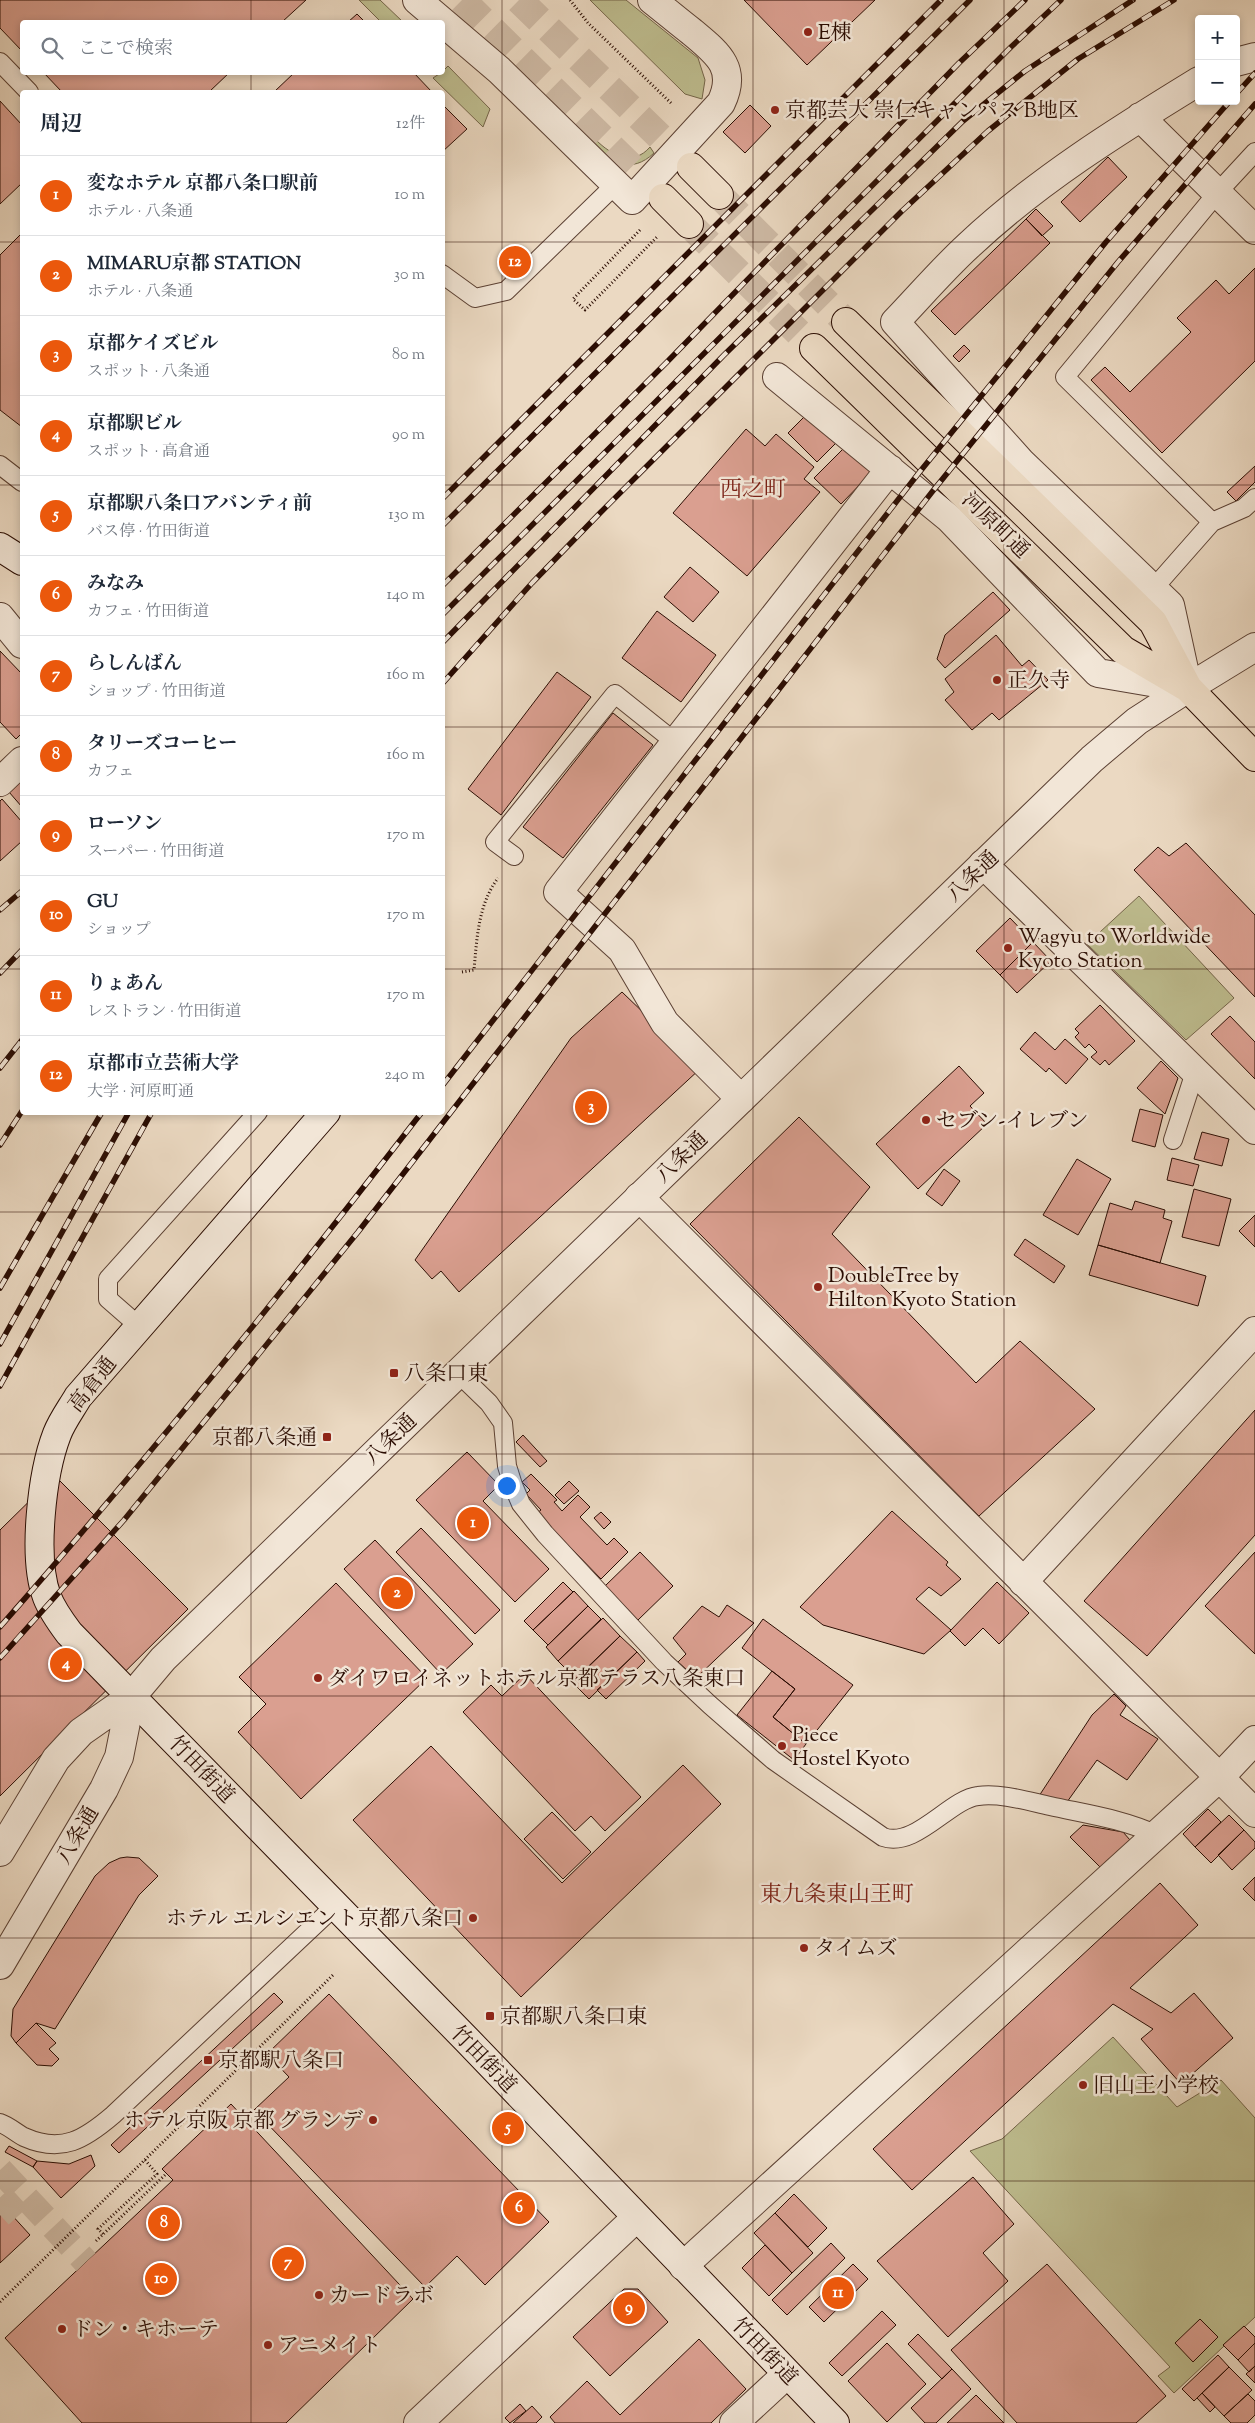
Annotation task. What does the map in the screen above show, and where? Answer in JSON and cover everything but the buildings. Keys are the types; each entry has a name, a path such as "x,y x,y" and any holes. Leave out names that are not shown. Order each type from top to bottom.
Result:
{"highway":[{"path":"691,167 719,195"},
{"path":"663,198 689,224"},
{"name":"河原町通","path":"846,322 1153,622 1188,688"},
{"name":"河原町通","path":"814,348 1123,650 1188,688 1255,757"}],"street":[{"path":"417,0 440,20"},
{"path":"445,24 499,70 632,200 721,103 727,88 727,71 719,56 652,0"},
{"path":"1240,61 1255,57"},
{"path":"777,377 950,519 1098,673 1188,688 1170,605 1021,462 895,322 975,239 1041,184 1140,117 1195,83"},
{"path":"1140,117 1255,230"},
{"path":"741,1099 665,1023 622,950 558,892 890,469"},
{"path":"0,548 20,560"},
{"path":"0,617 20,642"},
{"name":"八条通","path":"0,1852 56,1759 81,1732 131,1697 163,1659 983,864 1136,721 1255,647"},
{"path":"0,782 20,763"},
{"path":"983,864 1255,1130"},
{"name":"高倉通","path":"131,1697 69,1633 56,1616 46,1595 41,1559 40,1524 45,1475 58,1433 78,1397 323,1115"},
{"path":"639,1197 1255,1813"},
{"path":"1023,1582 1255,1331"},
{"name":"八条通","path":"0,1965 104,1789 119,1757 131,1697"},
{"name":"竹田街道","path":"131,1697 336,1905 835,2423"},
{"path":"683,2266 1157,1835 1220,1777 1255,1740"},
{"path":"430,2419 636,2218"},
{"path":"734,2423 787,2374"}],"lane":[{"path":"0,62 27,90"},
{"path":"1212,522 1065,378 1218,192 1255,152"},
{"path":"445,276 475,298 506,290 616,184"},
{"path":"0,465 20,480"},
{"path":"1153,588 1212,522 1244,508 1255,498"},
{"path":"514,856 495,842 615,694 675,742"},
{"path":"1173,1140 1195,1072"},
{"path":"140,1327 108,1299 108,1279 255,1115"},
{"path":"458,1373 489,1403 503,1422 507,1466 513,1485 521,1504 546,1534 664,1662 710,1705 773,1760 883,1838 890,1840 920,1831 977,1796 1013,1798 1135,1825 1157,1835"},
{"path":"0,2123 25,2137 47,2144 62,2144 84,2138 113,2114 336,1905"}],"path":[{"path":"570,0 588,23 672,104"},
{"path":"646,224 573,299 584,310 660,234 665,238"},
{"path":"462,972 474,970 479,922 491,888 514,856"},
{"path":"0,2302 332,1975"},
{"path":"103,2234 98,2229 157,2174 145,2160"},
{"path":"96,2241 166,2174"}],"shaded area":[{"path":"359,0 380,0 401,20 379,20"},
{"path":"590,0 626,0 698,58 705,80 702,99 685,94"},
{"path":"448,66 490,109 483,127 433,78 438,75 445,75 445,69"},
{"path":"596,140 608,150 622,157 636,156 650,147 654,153 646,160 637,163 621,164 606,157 591,145"},
{"path":"1139,896 1234,998 1186,1040 1087,944"},
{"path":"1113,2037 1177,2107 1221,2080 1255,2118 1255,2317 1174,2393 1158,2376 1170,2367 970,2151 1002,2139"}],"tunnel":[{"path":"462,0 663,198"},
{"path":"519,0 691,167"},
{"path":"719,195 846,322"},
{"path":"689,224 814,348"},
{"path":"0,2170 86,2262"},
{"path":"0,2215 23,2194"}],"railway":[{"path":"445,496 941,0"},
{"path":"445,523 970,0"},
{"path":"445,583 666,363 959,63 1025,0"},
{"path":"445,612 1011,47 1061,0"},
{"path":"445,640 724,355 963,121 1025,71 1133,0"},
{"path":"445,681 532,583 601,512 902,211 988,131 1078,59 1174,0"},
{"path":"1240,90 1255,73"},
{"path":"0,1658 124,1520 358,1232 932,492 1118,262 1255,104"},
{"path":"445,1082 918,474 1106,242 1226,105"},
{"path":"0,910 20,893"},
{"path":"0,973 20,952"},
{"path":"0,1068 20,1043"},
{"path":"0,1145 20,1114"},
{"path":"0,1288 100,1115"},
{"path":"0,1344 127,1115"},
{"path":"0,1386 150,1115"},
{"path":"0,1627 215,1373 420,1115"}],"place":[{"name":"E棟","path":"808,32"},
{"name":"京都芸大 崇仁キャンパス B地区","path":"775,110"},
{"name":"京都市立芸術大学","path":"515,262"},
{"name":"正久寺","path":"997,680"},
{"name":"Wagyu to Worldwide Kyoto Station","path":"1008,948"},
{"name":"京都ケイズビル","path":"591,1107"},
{"name":"セブン-イレブン","path":"926,1120"},
{"name":"DoubleTree by Hilton Kyoto Station","path":"818,1287"},
{"name":"八条口東","path":"394,1373"},
{"name":"京都八条通","path":"327,1437"},
{"name":"変なホテル 京都八条口駅前","path":"473,1523"},
{"name":"MIMARU京都 STATION","path":"397,1593"},
{"name":"京都駅ビル","path":"66,1664"},
{"name":"ダイワロイネットホテル京都テラス八条東口","path":"318,1678"},
{"name":"Piece Hostel Kyoto","path":"782,1746"},
{"name":"ホテル エルシエント京都八条口","path":"473,1918"},
{"name":"タイムズ","path":"804,1948"},
{"name":"京都駅八条口東","path":"490,2016"},
{"name":"京都駅八条口","path":"208,2060"},
{"name":"旧山王小学校","path":"1083,2085"},
{"name":"ホテル京阪 京都 グランデ","path":"373,2120"},
{"name":"京都駅八条口アバンティ前","path":"508,2128"},
{"name":"みなみ","path":"519,2208"},
{"name":"タリーズコーヒー","path":"164,2223"},
{"name":"らしんばん","path":"288,2263"},
{"name":"GU","path":"161,2279"},
{"name":"りょあん","path":"838,2293"},
{"name":"カードラボ","path":"319,2295"},
{"name":"ローソン","path":"629,2308"},
{"name":"ドン・キホーテ","path":"62,2329"},
{"name":"アニメイト","path":"268,2345"}],"district":[{"name":"西之町","path":"753,488"},
{"name":"東九条東山王町","path":"837,1893"}]}
